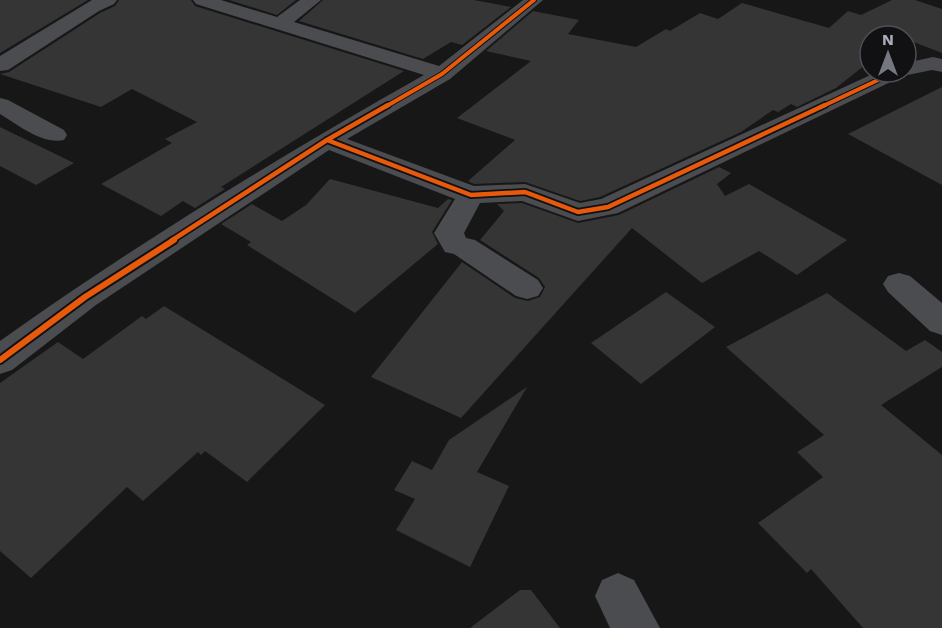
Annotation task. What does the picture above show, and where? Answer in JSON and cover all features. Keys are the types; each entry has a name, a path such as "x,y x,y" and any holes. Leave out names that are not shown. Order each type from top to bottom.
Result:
{"street":[{"path":"202,0 442,74"},
{"path":"281,23 312,0"},
{"path":"0,360 86,297 327,141 442,74 534,0"},
{"path":"0,65 91,2"},
{"path":"918,67 933,63 942,66"},
{"path":"327,141 471,195 525,192 578,212 608,207 869,84"},
{"path":"0,105 55,135"},
{"path":"471,195 449,232 456,245 464,247 527,288"},
{"path":"899,284 942,322"}],"building":[{"path":"0,0 88,0 0,53"},
{"path":"119,0 191,0 195,6 404,71 221,187 225,189 195,208 183,201 161,216 101,184 172,143 165,139 197,122 132,89 101,107 0,74 9,72 100,13 115,6"},
{"path":"229,0 296,0 277,15"},
{"path":"323,0 474,0 511,7 462,45 451,42 423,59 299,21"},
{"path":"892,0 915,0 942,9 942,53 918,44 918,24 858,24 858,71 836,88 797,107 791,104 778,112 773,110 741,132 600,197 580,201 525,182 474,184 468,181 515,140 457,118 531,61 486,51 533,11 579,20 568,34 636,47 666,29 670,31 700,13 718,19 742,3 829,28 848,11 861,15"},
{"path":"942,87 942,185 848,134"},
{"path":"0,127 74,163 36,185 0,166"},
{"path":"719,167 731,173 717,184 725,196 749,184 847,240 797,275 759,251 702,283 632,228 461,418 371,377 462,262 515,298 528,301 540,297 545,287 539,278 480,240 504,211 497,204 522,203 578,223 619,215"},
{"path":"330,179 438,208 448,199 452,200 432,232 438,244 355,313 247,245 251,242 221,224 252,204 282,221 306,205"},
{"path":"666,292 715,327 641,384 591,343"},
{"path":"827,293 906,351 925,340 942,352 942,367 881,405 942,455 942,628 863,628 811,569 807,573 758,523 823,477 797,452 824,435 726,347"},
{"path":"164,306 325,405 247,482 205,451 201,455 198,452 143,501 127,487 31,578 0,551 0,383 58,342 83,359 142,316 146,319"},
{"path":"527,387 477,472 509,486 470,567 396,530 415,499 394,490 412,461 432,470 449,440"},
{"path":"520,590 531,590 560,628 470,628"}],"cycle path":[{"path":"0,360 85,297 327,140 442,74 534,0"},
{"path":"327,140 471,195 525,192 578,212 608,207 869,84"}]}
